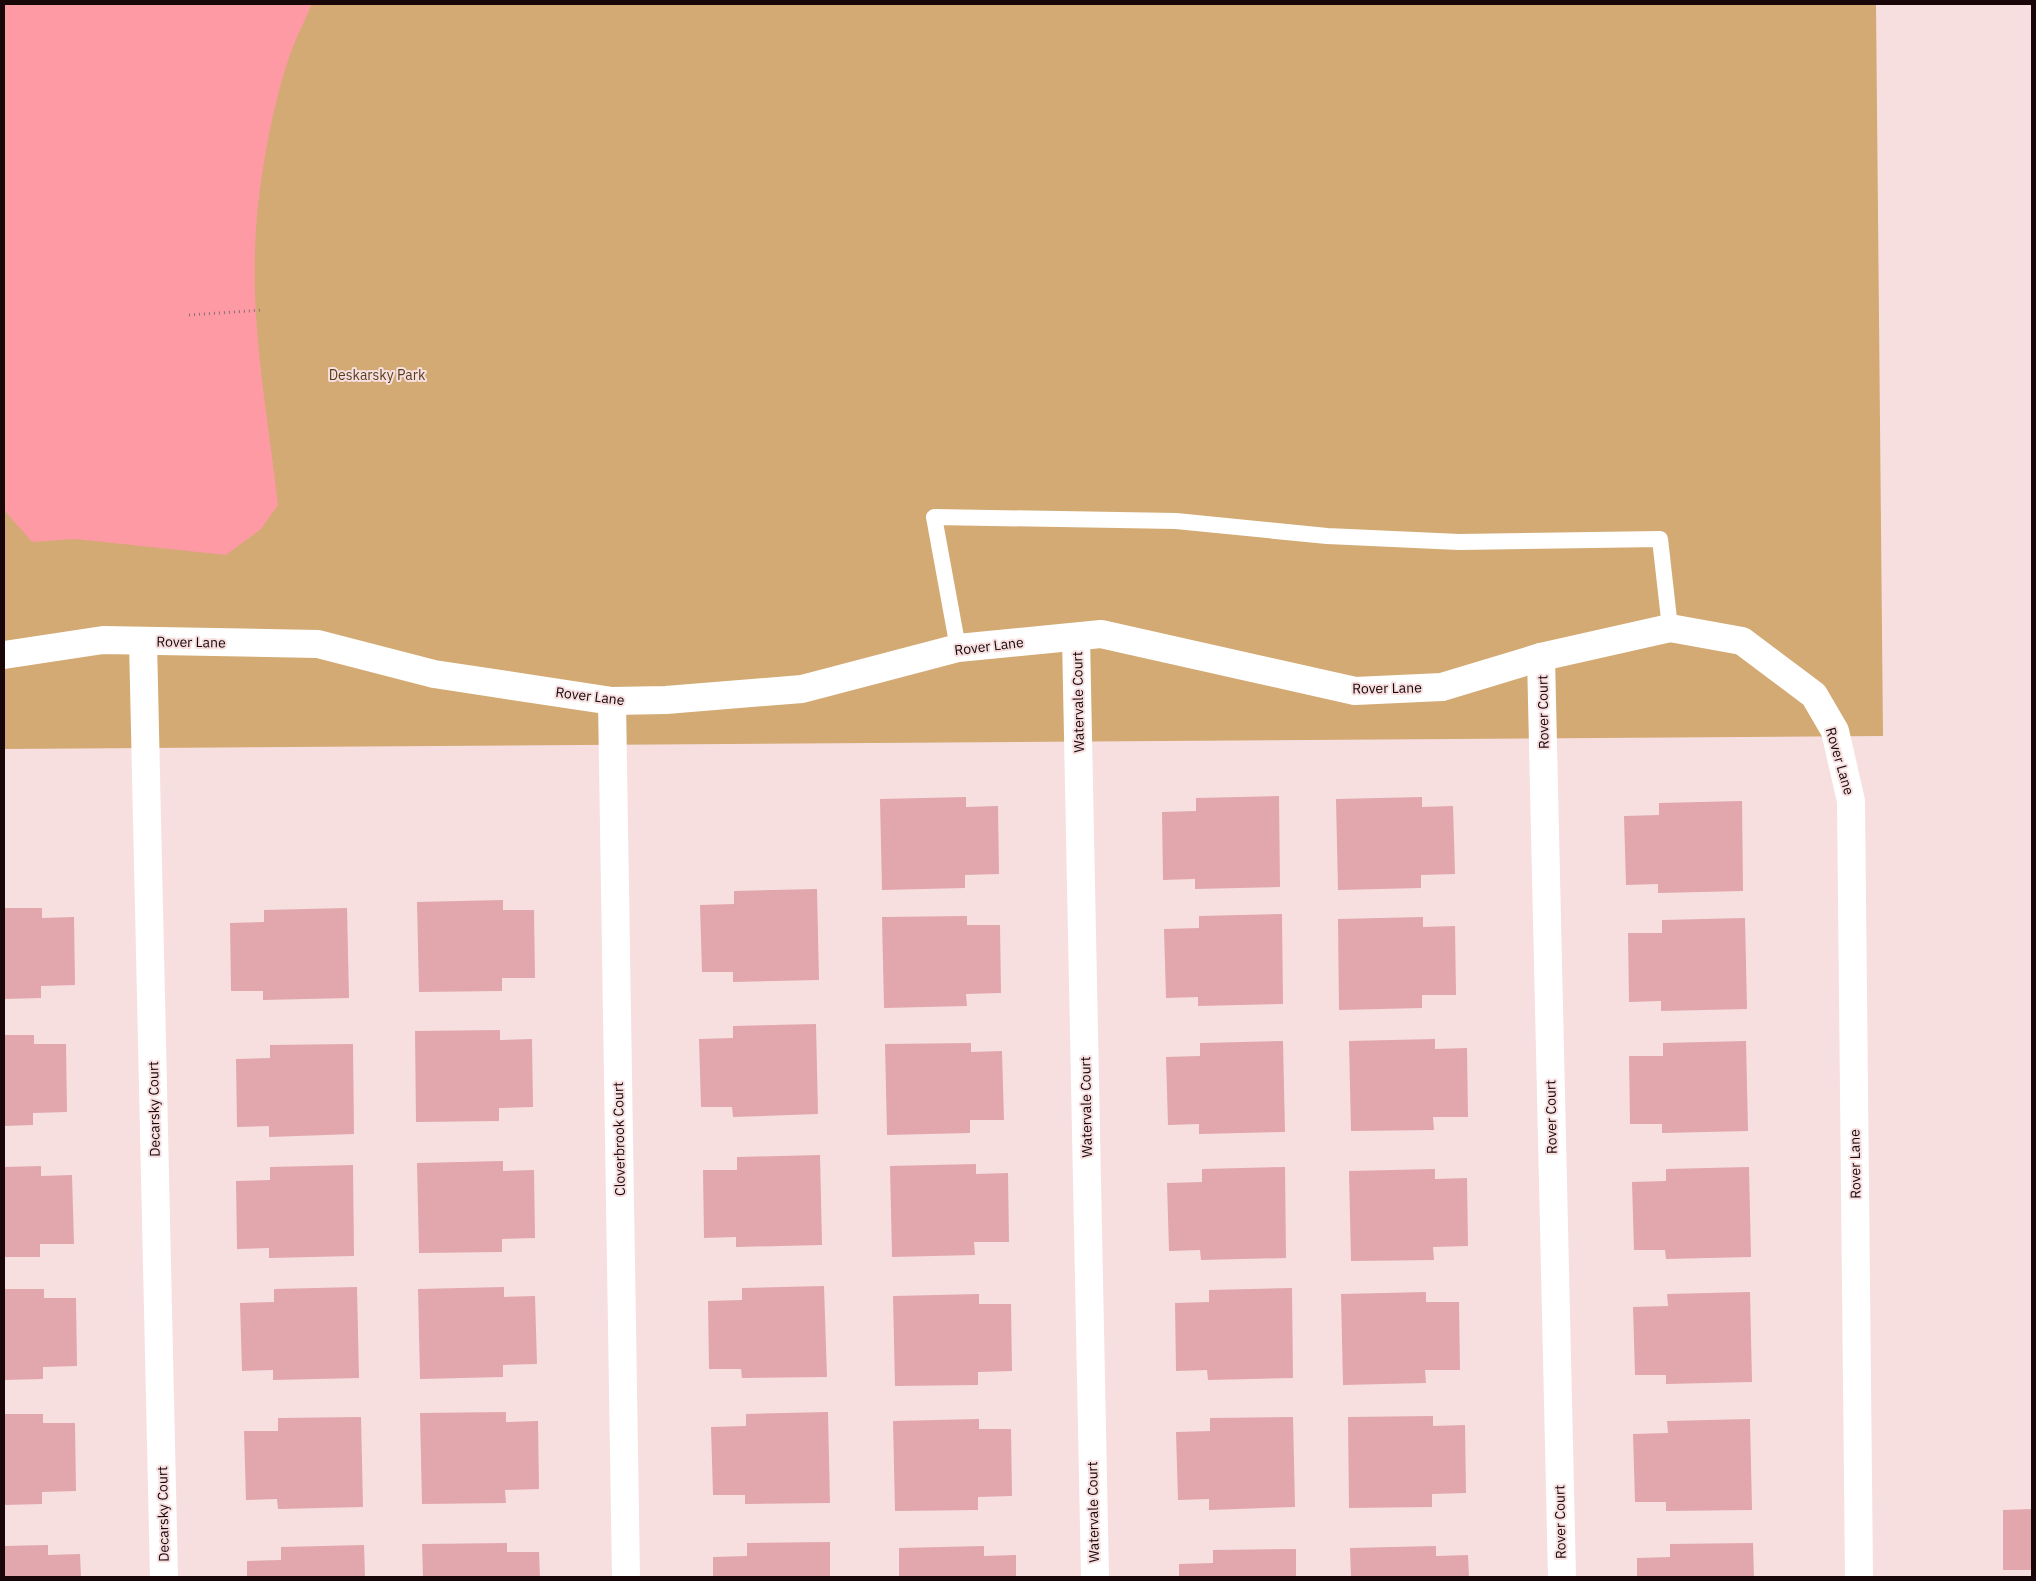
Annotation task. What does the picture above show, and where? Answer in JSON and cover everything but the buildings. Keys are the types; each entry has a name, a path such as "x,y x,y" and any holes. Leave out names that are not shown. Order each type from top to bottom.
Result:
{"street":[{"name":"Rover Lane","path":"4,655 103,640 318,644 434,674 612,701 666,700 802,689 958,648 1101,634 1355,691 1442,687 1541,657 1670,628 1742,641 1814,695 1834,731 1852,801 1859,1577"},
{"name":"Watervale Court","path":"1076,637 1095,1577"},
{"name":"Decarsky Court","path":"143,641 164,1577"},
{"name":"Rover Court","path":"1541,657 1562,1577"},
{"name":"Cloverbrook Court","path":"612,701 626,1577"}],"lane":[{"path":"958,648 934,517 1176,521 1326,536 1458,542 1660,539 1670,628"}],"path":[{"path":"189,315 263,310"}],"green space":[{"name":"Deskarsky Park","path":"4,4 1876,4 1883,736 4,749"}],"shaded area":[{"path":"4,4 312,4 291,52 277,99 266,151 256,230 256,316 278,505 261,529 226,555 75,539 32,542 4,510"}]}
